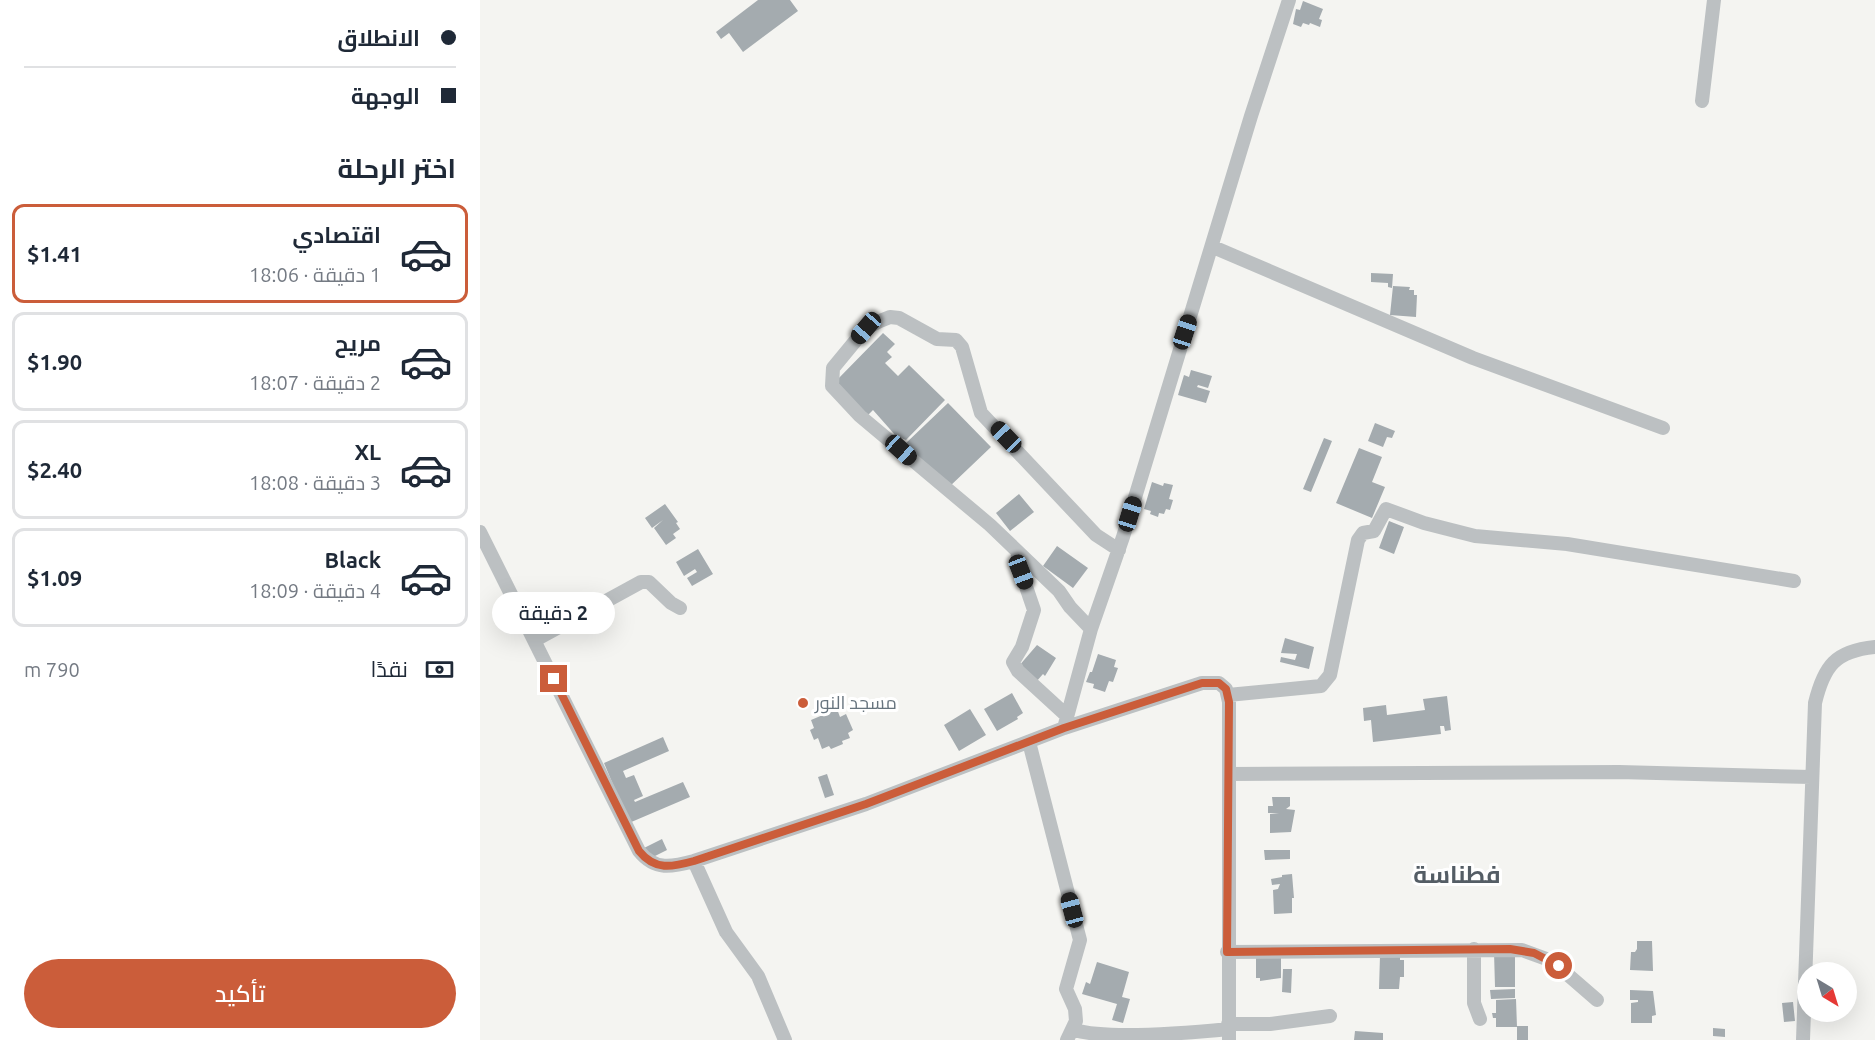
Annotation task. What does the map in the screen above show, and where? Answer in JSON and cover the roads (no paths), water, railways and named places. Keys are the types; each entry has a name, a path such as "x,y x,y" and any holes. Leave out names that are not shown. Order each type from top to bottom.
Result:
{"street":[{"path":"1702,101 1714,0"},
{"path":"1065,721 1091,629 1119,550 1286,3"},
{"path":"1213,247 1473,358 1663,428"},
{"path":"1091,629 1074,612 1059,591 990,525 865,421 831,386 833,368 866,328 890,317 899,318 937,339 956,340 962,347 981,413 1096,535 1119,550"},
{"path":"1228,695 1325,684 1330,675 1358,540 1363,533 1374,531 1386,509 1424,523 1475,536 1567,544 1794,581"},
{"path":"480,532 639,851 645,859 661,867 673,867 694,861 866,804 1029,742 1065,721 1202,683 1219,683 1226,689 1228,695 1229,1031"},
{"path":"1017,551 1021,572 1034,610 1022,647 1013,662 1018,671 1065,721"},
{"path":"535,640 641,582 649,582 671,603 680,608"},
{"path":"1803,1040 1815,703 1819,686 1827,669 1835,660 1846,653 1875,647"},
{"path":"1029,742 1080,935 1079,949 1066,989 1076,1014 1070,1035 1125,1037 1229,1031 1330,1016"},
{"path":"1229,774 1619,772 1811,777"},
{"path":"694,861 730,939 758,976 785,1040"},
{"path":"1474,949 1474,1003 1479,1019"},
{"path":"1227,952 1510,949 1534,953 1552,961 1597,1000"}],"place":[{"name":"مسجد النور","path":"803,703"}],"district":[{"name":"فطناسة","path":"1457,875"}]}
